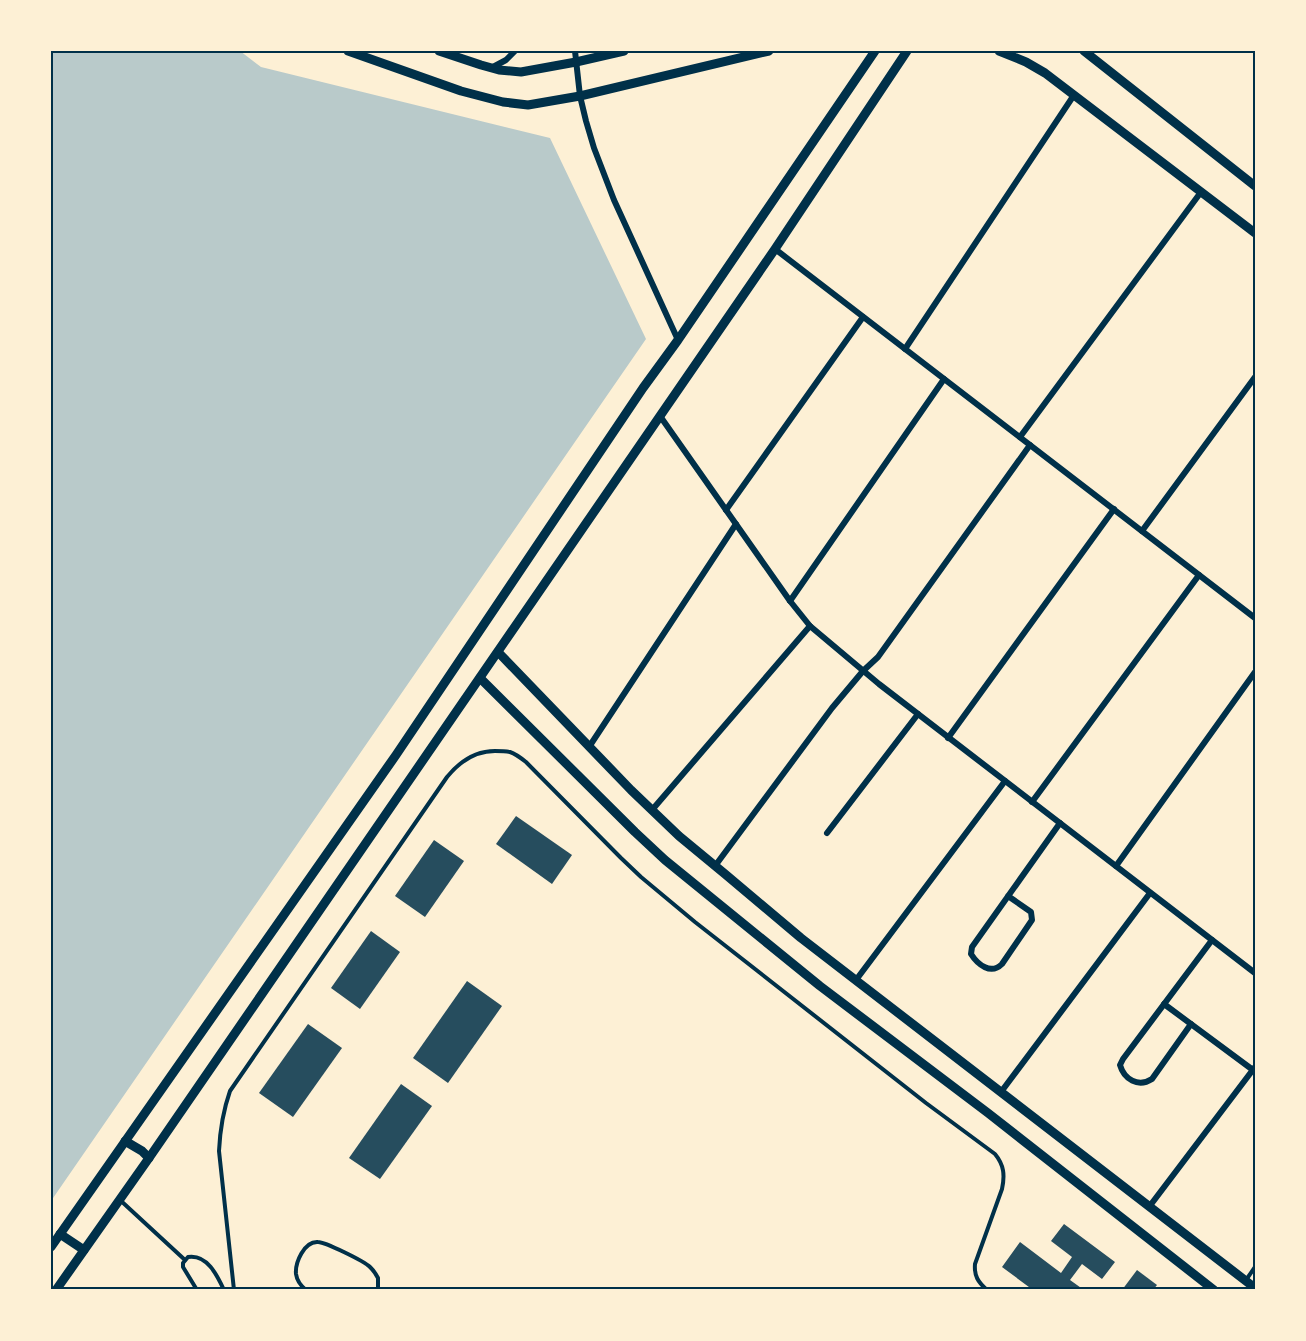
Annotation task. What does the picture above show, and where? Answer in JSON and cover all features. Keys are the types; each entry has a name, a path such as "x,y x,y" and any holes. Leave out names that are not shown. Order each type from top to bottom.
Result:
{"street":[{"path":"348,51 461,91 503,102 528,105 580,96 769,51"},
{"path":"439,51 511,72 576,62 624,51"},
{"path":"491,68 506,60 515,51"},
{"path":"575,51 580,96 604,175 678,340"},
{"path":"51,1247 396,755 875,51"},
{"path":"56,1290 775,249 907,51"},
{"path":"999,51 1045,73 1255,234"},
{"path":"1084,51 1255,186"},
{"path":"905,349 1074,95"},
{"path":"1020,437 1201,192"},
{"path":"775,249 1255,618"},
{"path":"726,510 863,317"},
{"path":"1142,531 1255,376"},
{"path":"790,601 944,379"},
{"path":"660,416 810,626 948,738 1255,973"},
{"path":"715,866 832,708 878,657 1030,445"},
{"path":"948,738 1113,509"},
{"path":"589,747 736,524"},
{"path":"1032,802 1199,575"},
{"path":"652,810 810,626"},
{"path":"498,652 679,836 801,938 1255,1288"},
{"path":"1116,866 1255,672"},
{"path":"480,678 665,860 820,986 988,1113 1214,1290"},
{"path":"827,833 918,714"},
{"path":"855,980 1005,781"},
{"path":"1008,896 1031,912 1032,920 1002,964 989,969 976,960 971,950 1008,896 1060,823"},
{"path":"1001,1092 1150,892"},
{"path":"1191,1024 1152,1078 1145,1083 1136,1083 1125,1076 1121,1062 1212,940"},
{"path":"1149,1207 1254,1069 1164,1004"},
{"path":"125,1141 134,1145 149,1158"},
{"path":"60,1234 84,1250"}],"lane":[{"path":"234,1290 219,1151 222,1119 230,1091 447,777 466,759 479,753 496,751 512,753 526,762 628,864 695,922 907,1089 995,1154 1003,1165 1004,1180 974,1270 977,1281 987,1290"},
{"path":"120,1199 185,1260"},
{"path":"306,1290 302,1288 296,1277 296,1267 309,1244 318,1242 351,1255 369,1266 378,1278 378,1290"},
{"path":"197,1290 183,1267 188,1257 199,1257 204,1261 219,1279 224,1290"},
{"path":"1245,1281 1255,1268"}],"shaded area":[{"path":"51,51 240,51 261,67 550,138 646,339 51,1201"}],"building":[{"path":"516,816 572,855 552,884 496,844"},
{"path":"434,840 464,861 425,917 395,896"},
{"path":"371,931 400,952 360,1009 331,988"},
{"path":"467,981 502,1006 448,1083 413,1058"},
{"path":"308,1024 342,1048 293,1117 259,1093"},
{"path":"401,1084 432,1106 380,1179 349,1158"},
{"path":"1064,1224 1115,1262 1102,1279 1082,1264 1070,1280 1084,1290 1033,1290 1002,1267 1020,1242 1061,1273 1072,1257 1051,1241"},
{"path":"1137,1270 1157,1285 1153,1290 1122,1290"}]}
